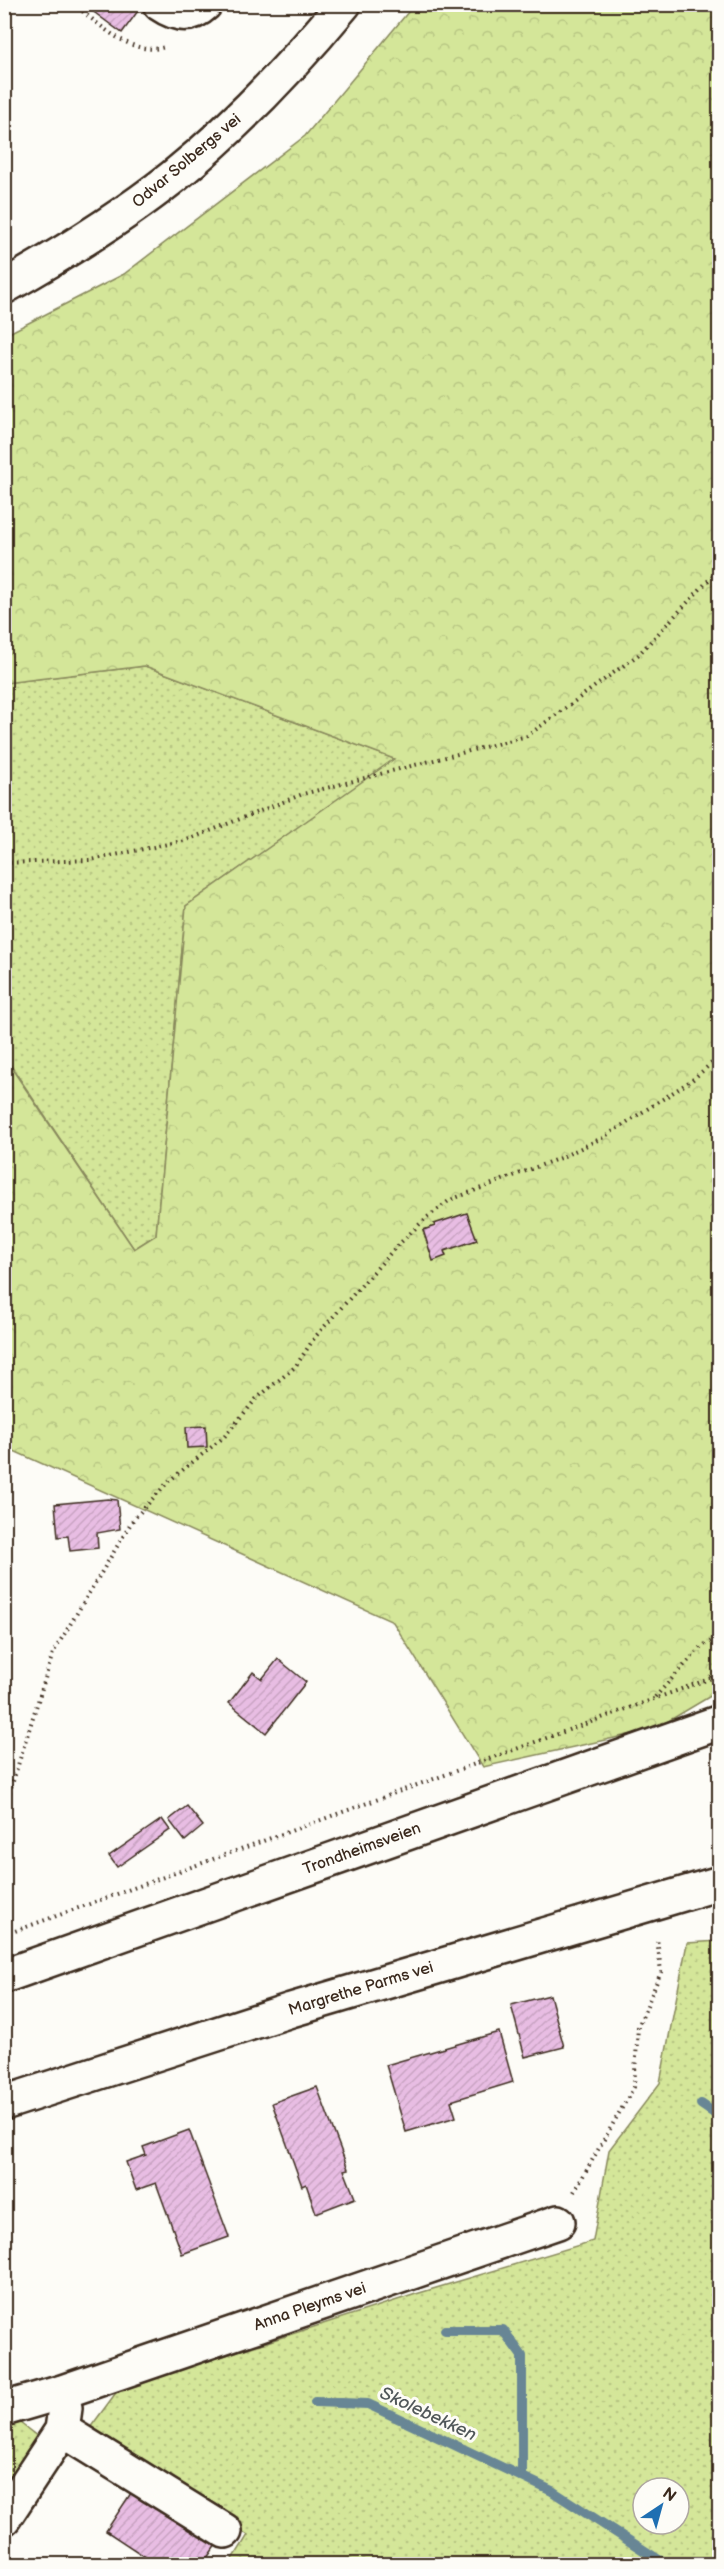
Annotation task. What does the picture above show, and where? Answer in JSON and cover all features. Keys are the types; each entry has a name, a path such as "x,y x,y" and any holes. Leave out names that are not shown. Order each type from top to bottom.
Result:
{"main road":[{"name":"Odvar Solbergs vei","path":"4,287 112,221 173,177 270,88 344,4"},
{"name":"Trondheimsveien","path":"4,1976 720,1722"},
{"name":"Margrethe Parms vei","path":"4,2103 291,2010 720,1883"},
{"name":"Anna Pleyms vei","path":"4,2409 62,2392 558,2222"},
{"path":"4,2518 62,2430 65,2410 62,2392"},
{"path":"62,2430 225,2531"}],"path":[{"path":"73,4 130,45 149,51 170,44 177,36 184,8"},
{"path":"4,863 92,860 187,840 303,794 527,736 638,655 720,568"},
{"path":"4,1810 53,1653 133,1520 169,1481 224,1437 256,1398 295,1367 315,1337 395,1248 425,1219 450,1200 560,1158 604,1137 692,1080 720,1056"},
{"path":"652,1699 702,1646 720,1637"},
{"path":"709,1679 720,1667"},
{"path":"4,1935 720,1675"},
{"path":"558,2222 634,2087 638,2027 661,1972 660,1946 647,1904"}],"green space":[{"path":"414,5 719,5 719,1691 655,1729 483,1767 393,1622 5,1447 4,1057 134,1249 156,1235 186,906 394,759 145,666 5,683 5,335 124,274 305,136"},
{"path":"145,666 395,759 186,906 156,1235 134,1249 5,1057 4,683"},
{"path":"719,1941 719,2564 230,2564 248,2535 84,2436 118,2390 416,2294 593,2241 609,2150 660,2083 687,1943"},
{"path":"20,2423 38,2437 5,2487 5,2428"}],"building":[{"path":"83,4 143,4 122,33"},
{"path":"467,1213 477,1240 444,1251 446,1256 433,1261 423,1230"},
{"path":"206,1426 207,1447 187,1448 186,1427"},
{"path":"117,1500 120,1529 97,1533 98,1548 70,1551 68,1536 58,1537 55,1504"},
{"path":"278,1659 306,1682 266,1733 229,1703 253,1672 262,1679"},
{"path":"187,1806 203,1826 185,1841 169,1820"},
{"path":"162,1819 170,1830 117,1867 109,1856"},
{"path":"550,1995 564,2047 525,2057 511,2005"},
{"path":"499,2032 513,2082 451,2101 456,2117 406,2132 386,2065"},
{"path":"317,2087 348,2169 344,2170 355,2198 316,2213 306,2184 302,2186 272,2103"},
{"path":"189,2130 229,2237 182,2254 156,2183 136,2190 126,2162 146,2155 143,2147"},
{"path":"133,2490 216,2545 203,2564 156,2564 106,2531"}],"waterway":[{"name":"Skolebekken","path":"701,2104 720,2117"},
{"name":"Skolebekken","path":"445,2330 503,2330 522,2356 522,2477"},
{"name":"Skolebekken","path":"315,2402 368,2404 552,2491 665,2564"}]}
